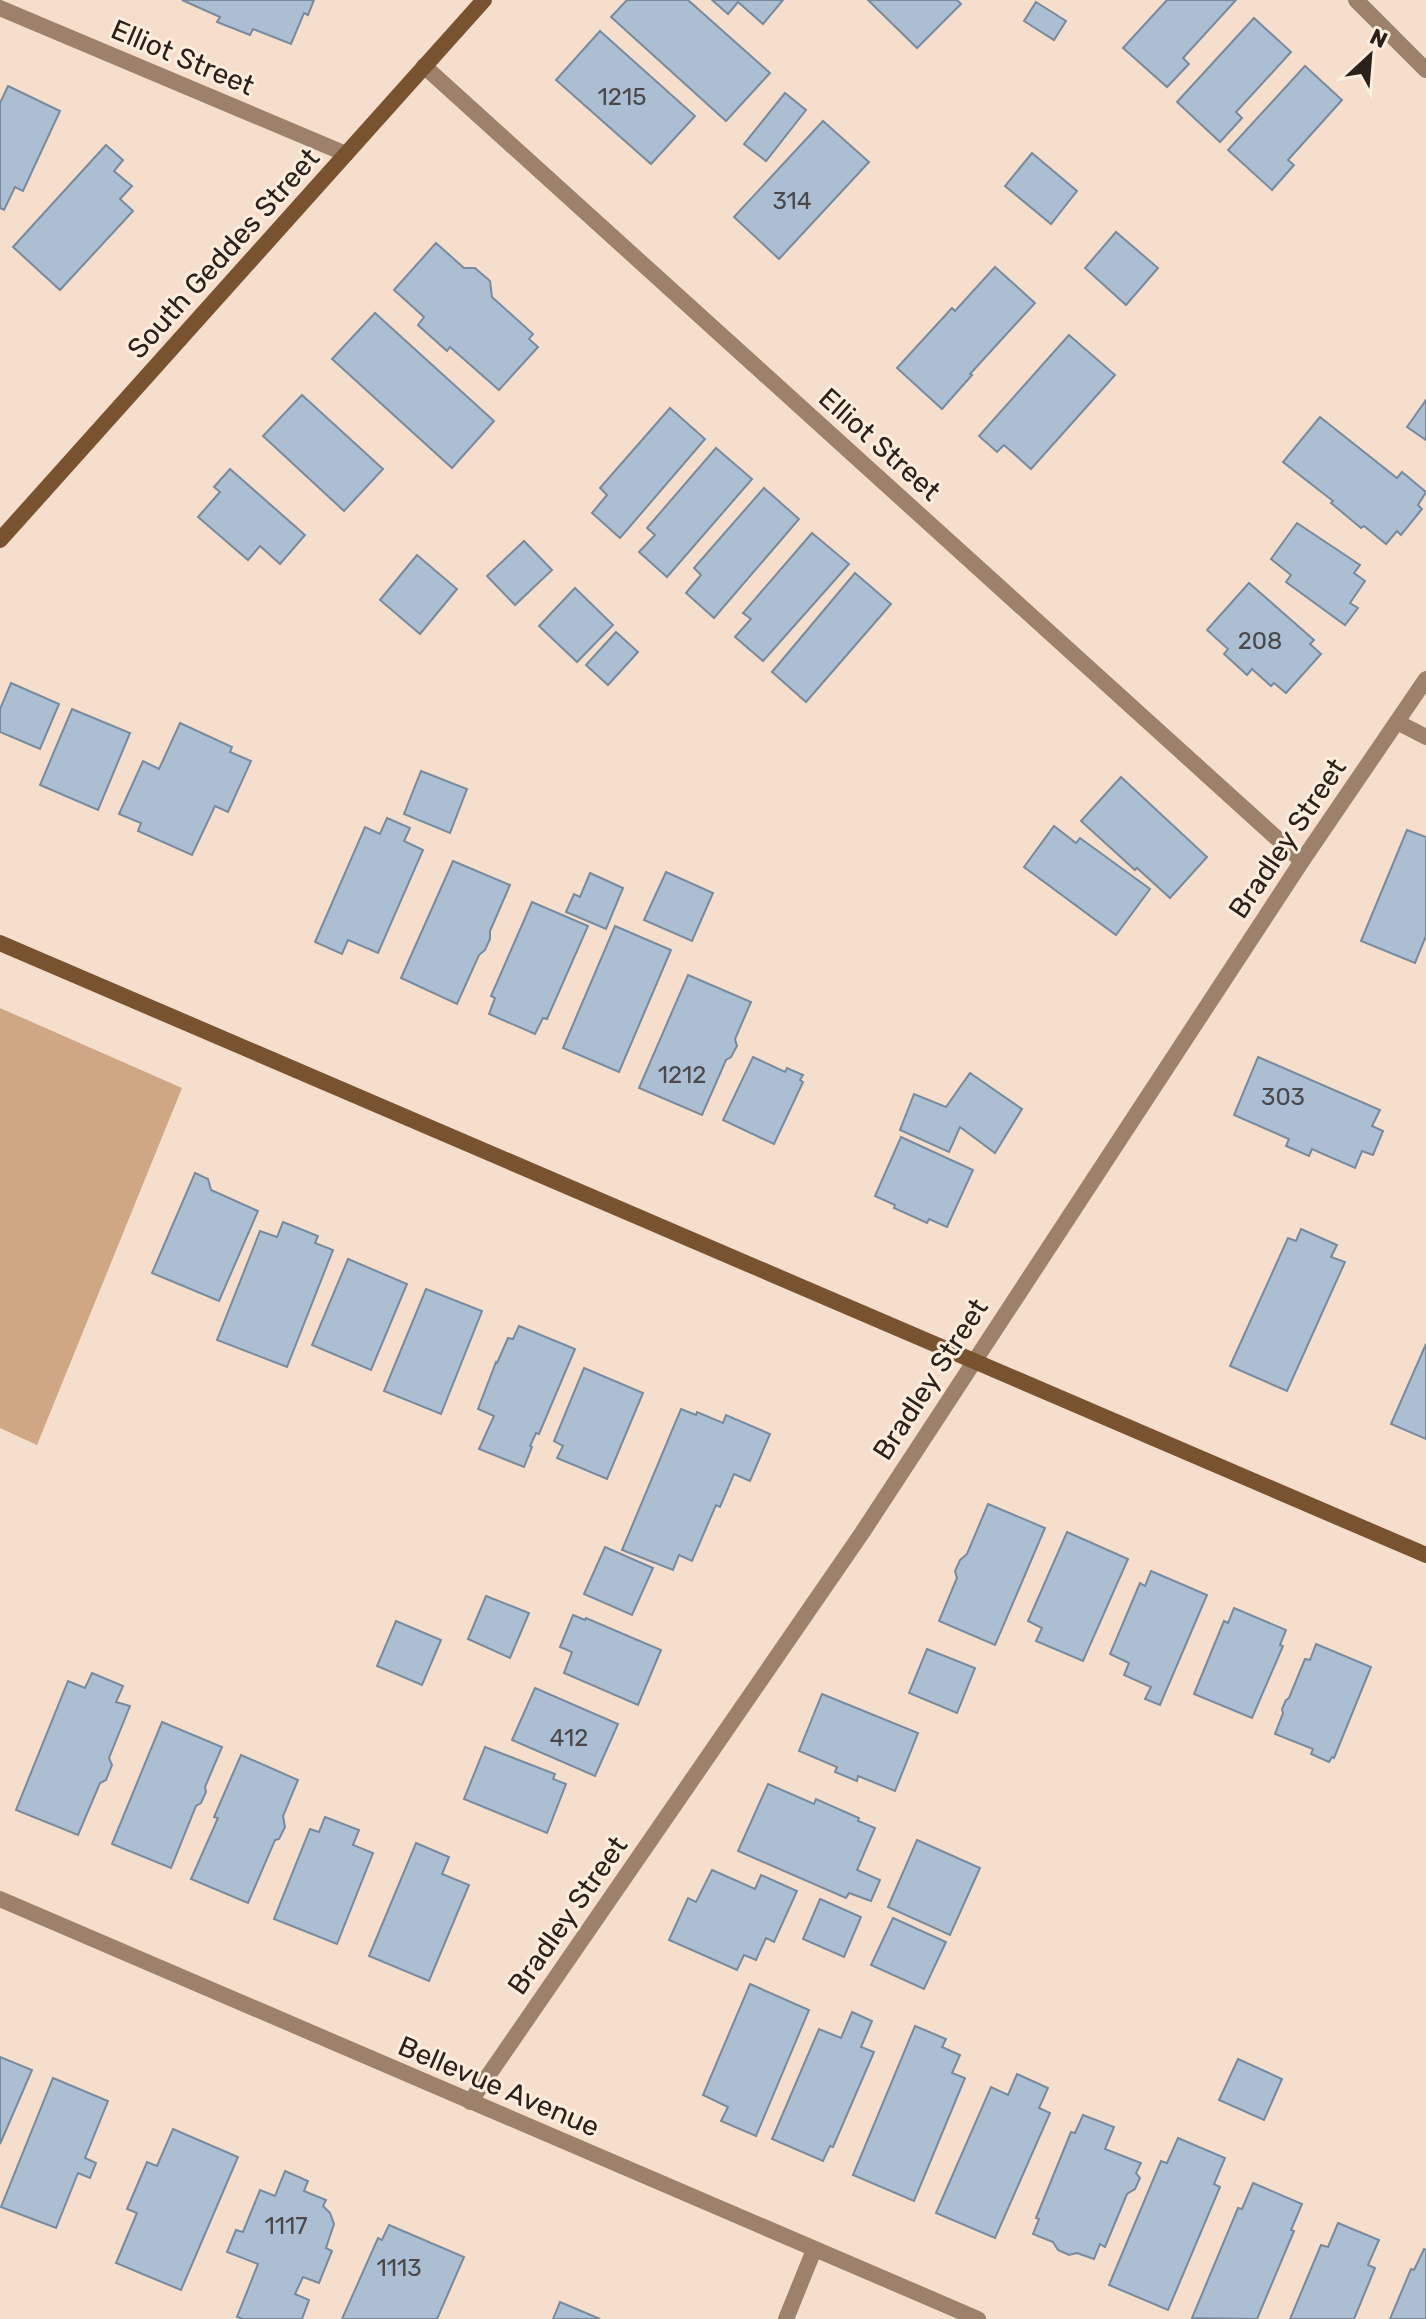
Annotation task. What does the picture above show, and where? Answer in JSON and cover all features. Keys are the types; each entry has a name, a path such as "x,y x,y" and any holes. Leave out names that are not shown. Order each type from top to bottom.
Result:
{"street":[{"name":"South Geddes Street","path":"0,540 484,0"},
{"path":"1356,0 1426,70"},
{"name":"Elliot Street","path":"0,8 346,154"},
{"name":"Elliot Street","path":"424,66 1302,861"},
{"name":"Bradley Street","path":"470,2102 862,1533 1302,861 1426,679"},
{"path":"1397,722 1426,737"},
{"path":"0,943 1426,1555"},
{"name":"Bellevue Avenue","path":"0,1899 978,2319"},
{"path":"786,2319 814,2250"}],"shaded area":[{"path":"0,1008 182,1088 37,1445 0,1428"}],"building":[{"path":"182,0 314,0 308,15 304,13 291,44 253,29 250,35 217,22 220,17"},
{"path":"627,0 688,0 770,73 726,121 611,17"},
{"path":"712,0 783,0 763,24 738,2 728,14"},
{"path":"868,0 957,0 961,4 917,48"},
{"path":"1167,0 1236,0 1183,58 1189,64 1167,87 1123,48"},
{"path":"1036,2 1066,21 1054,40 1024,21"},
{"path":"1254,18 1291,52 1236,112 1242,118 1220,142 1177,102"},
{"path":"600,31 695,116 651,164 556,80"},
{"path":"1305,66 1342,100 1288,160 1294,165 1272,190 1228,150"},
{"path":"8,86 60,111 23,191 15,187 4,210 0,208 0,103"},
{"path":"785,93 806,110 766,161 744,144"},
{"path":"823,121 869,162 779,259 734,217"},
{"path":"106,145 123,160 114,171 132,186 120,199 133,211 60,290 13,247"},
{"path":"1032,153 1077,191 1051,224 1005,186"},
{"path":"1116,232 1158,268 1126,305 1085,268"},
{"path":"436,243 464,268 475,268 490,281 492,297 533,334 529,339 538,347 499,390 450,347 447,351 418,325 424,317 394,290"},
{"path":"995,267 1035,303 942,409 897,368"},
{"path":"375,313 494,421 452,468 332,359"},
{"path":"1069,335 1115,375 1031,469 1004,445 997,452 979,436"},
{"path":"302,395 383,469 344,511 263,436"},
{"path":"1426,400 1426,440 1407,427"},
{"path":"670,408 705,439 620,538 592,513 607,495 600,488"},
{"path":"1320,417 1397,478 1402,472 1426,492 1418,505 1422,509 1401,535 1397,531 1386,544 1364,526 1361,528 1331,503 1333,501 1283,462"},
{"path":"716,448 752,479 667,577 639,552 655,535 647,528"},
{"path":"230,469 305,535 280,564 260,546 248,560 198,517 220,492 214,487"},
{"path":"764,488 799,519 714,618 686,593 701,575 694,568"},
{"path":"1297,523 1360,565 1354,573 1365,581 1350,603 1358,608 1345,625 1286,582 1291,575 1271,559"},
{"path":"812,533 849,564 763,661 735,637 751,619 743,613"},
{"path":"524,541 552,570 515,605 487,576"},
{"path":"417,555 457,589 420,634 380,600"},
{"path":"855,573 891,604 806,702 772,672"},
{"path":"1249,583 1314,640 1310,644 1321,654 1286,693 1274,683 1271,686 1252,669 1247,675 1224,654 1228,649 1207,630"},
{"path":"575,588 613,625 577,662 539,626"},
{"path":"616,632 638,652 608,685 586,665"},
{"path":"11,683 59,704 40,749 0,732 0,709"},
{"path":"72,709 130,733 98,810 40,785"},
{"path":"180,723 232,747 230,752 251,761 228,812 215,806 192,855 138,831 141,823 119,814 143,761 159,769"},
{"path":"421,771 467,789 450,833 404,814"},
{"path":"1121,777 1207,857 1170,898 1081,821"},
{"path":"387,818 410,828 404,841 423,850 378,953 348,940 342,954 315,942 365,827 380,834"},
{"path":"1054,826 1076,843 1080,838 1150,889 1116,935 1024,867"},
{"path":"1407,830 1426,837 1426,936 1415,963 1361,941"},
{"path":"453,861 510,885 490,931 490,939 479,955 457,1004 401,978"},
{"path":"666,872 713,893 692,941 644,920"},
{"path":"590,873 623,888 606,929 566,912 574,894 580,897"},
{"path":"532,902 588,926 547,1019 543,1018 535,1034 489,1014 495,998 491,996"},
{"path":"615,926 671,950 619,1072 563,1048"},
{"path":"688,975 751,1002 735,1039 737,1046 726,1060 702,1115 639,1088"},
{"path":"753,1057 785,1072 787,1068 803,1075 800,1080 803,1082 774,1144 723,1120"},
{"path":"1258,1057 1380,1110 1372,1126 1383,1131 1373,1155 1362,1151 1355,1168 1312,1149 1309,1156 1286,1146 1289,1139 1234,1115"},
{"path":"970,1073 1022,1109 995,1153 960,1127 949,1152 900,1130 914,1094 946,1107"},
{"path":"901,1137 973,1170 947,1227 929,1219 927,1223 875,1196"},
{"path":"195,1173 208,1179 211,1190 258,1211 219,1301 152,1273"},
{"path":"283,1222 318,1236 315,1243 333,1250 287,1367 217,1340 260,1231 277,1237"},
{"path":"1301,1229 1337,1245 1331,1257 1345,1262 1287,1391 1230,1366 1288,1238 1296,1241"},
{"path":"348,1259 407,1284 371,1370 312,1345"},
{"path":"426,1289 482,1311 441,1414 384,1391"},
{"path":"519,1326 575,1349 539,1434 536,1433 530,1446 524,1467 479,1449 494,1416 478,1409 496,1362 508,1338 513,1339"},
{"path":"1426,1344 1426,1439 1391,1424"},
{"path":"584,1368 643,1393 607,1479 557,1458 563,1446 554,1441"},
{"path":"681,1409 723,1423 726,1415 770,1434 750,1481 734,1474 720,1507 716,1505 692,1561 679,1555 673,1570 622,1550"},
{"path":"988,1504 1045,1528 995,1645 939,1621 957,1578 955,1571 967,1554"},
{"path":"1067,1532 1128,1559 1083,1661 1036,1641 1042,1628 1028,1621"},
{"path":"605,1547 653,1568 632,1615 584,1594"},
{"path":"1151,1571 1207,1595 1160,1705 1145,1699 1151,1687 1124,1675 1129,1663 1110,1654 1140,1583 1145,1586"},
{"path":"486,1596 529,1613 510,1658 468,1639"},
{"path":"1234,1608 1286,1630 1280,1645 1283,1646 1252,1718 1194,1694 1224,1621 1228,1623"},
{"path":"573,1615 661,1650 638,1705 564,1673 572,1652 560,1647"},
{"path":"396,1621 441,1640 422,1685 377,1666"},
{"path":"1316,1644 1371,1667 1334,1758 1329,1762 1311,1754 1313,1749 1275,1734 1286,1700 1305,1659 1310,1660"},
{"path":"927,1649 975,1668 957,1713 909,1693"},
{"path":"92,1673 123,1686 116,1702 130,1706 109,1758 112,1765 106,1780 100,1783 78,1835 16,1810 68,1681 85,1688"},
{"path":"535,1688 618,1724 595,1776 512,1740"},
{"path":"822,1694 918,1733 895,1791 858,1776 857,1781 835,1772 837,1767 799,1751"},
{"path":"162,1722 222,1747 205,1787 206,1792 196,1806 171,1868 112,1844"},
{"path":"485,1747 555,1774 553,1779 566,1784 547,1833 464,1799"},
{"path":"241,1755 298,1780 283,1816 285,1827 279,1839 275,1840 248,1903 191,1879"},
{"path":"768,1784 814,1804 816,1799 875,1828 857,1870 880,1880 871,1901 849,1893 846,1898 738,1851"},
{"path":"325,1817 359,1830 353,1845 373,1853 337,1944 274,1919 310,1829 319,1832"},
{"path":"917,1840 980,1868 950,1935 888,1907"},
{"path":"416,1843 449,1857 442,1874 469,1885 429,1981 369,1956"},
{"path":"712,1870 755,1889 761,1875 797,1891 774,1942 766,1938 756,1960 744,1955 737,1970 669,1940 688,1898 696,1902"},
{"path":"820,1899 861,1917 844,1957 803,1939"},
{"path":"893,1918 946,1942 924,1989 871,1965"},
{"path":"750,1984 809,2010 756,2136 721,2121 728,2107 703,2095"},
{"path":"852,2012 872,2021 861,2047 874,2052 833,2147 830,2146 823,2161 772,2139 819,2029 841,2038"},
{"path":"915,2026 946,2039 942,2047 960,2055 952,2073 965,2078 914,2201 853,2175"},
{"path":"0,2057 32,2070 0,2144"},
{"path":"1238,2059 1282,2079 1264,2120 1219,2100"},
{"path":"1017,2074 1048,2088 1039,2108 1050,2113 995,2238 936,2213 991,2087 1008,2095"},
{"path":"53,2078 108,2101 85,2158 96,2163 90,2178 78,2173 56,2228 1,2207"},
{"path":"1083,2115 1114,2127 1105,2149 1141,2163 1136,2173 1140,2178 1135,2189 1127,2194 1105,2247 1100,2244 1094,2259 1077,2253 1069,2255 1058,2250 1053,2242 1033,2234 1039,2219 1036,2218 1071,2132 1075,2133"},
{"path":"173,2129 238,2157 181,2290 116,2263 137,2213 127,2209 147,2162 157,2166"},
{"path":"1178,2138 1225,2158 1214,2184 1220,2187 1168,2310 1109,2285 1161,2161 1167,2163"},
{"path":"285,2171 308,2181 304,2191 326,2200 323,2206 334,2224 326,2248 332,2251 319,2283 303,2277 295,2294 309,2300 302,2319 243,2319 237,2317 258,2264 227,2252 236,2230 243,2232 260,2190 275,2196"},
{"path":"1253,2183 1302,2204 1257,2319 1192,2318 1238,2208 1242,2209"},
{"path":"1338,2223 1379,2240 1368,2265 1375,2268 1354,2319 1290,2319 1321,2245 1328,2247"},
{"path":"389,2225 464,2257 437,2319 342,2319 378,2238 382,2240"},
{"path":"1424,2249 1426,2319 1390,2319 1411,2269 1414,2270"},
{"path":"560,2302 600,2319 553,2319"}]}
